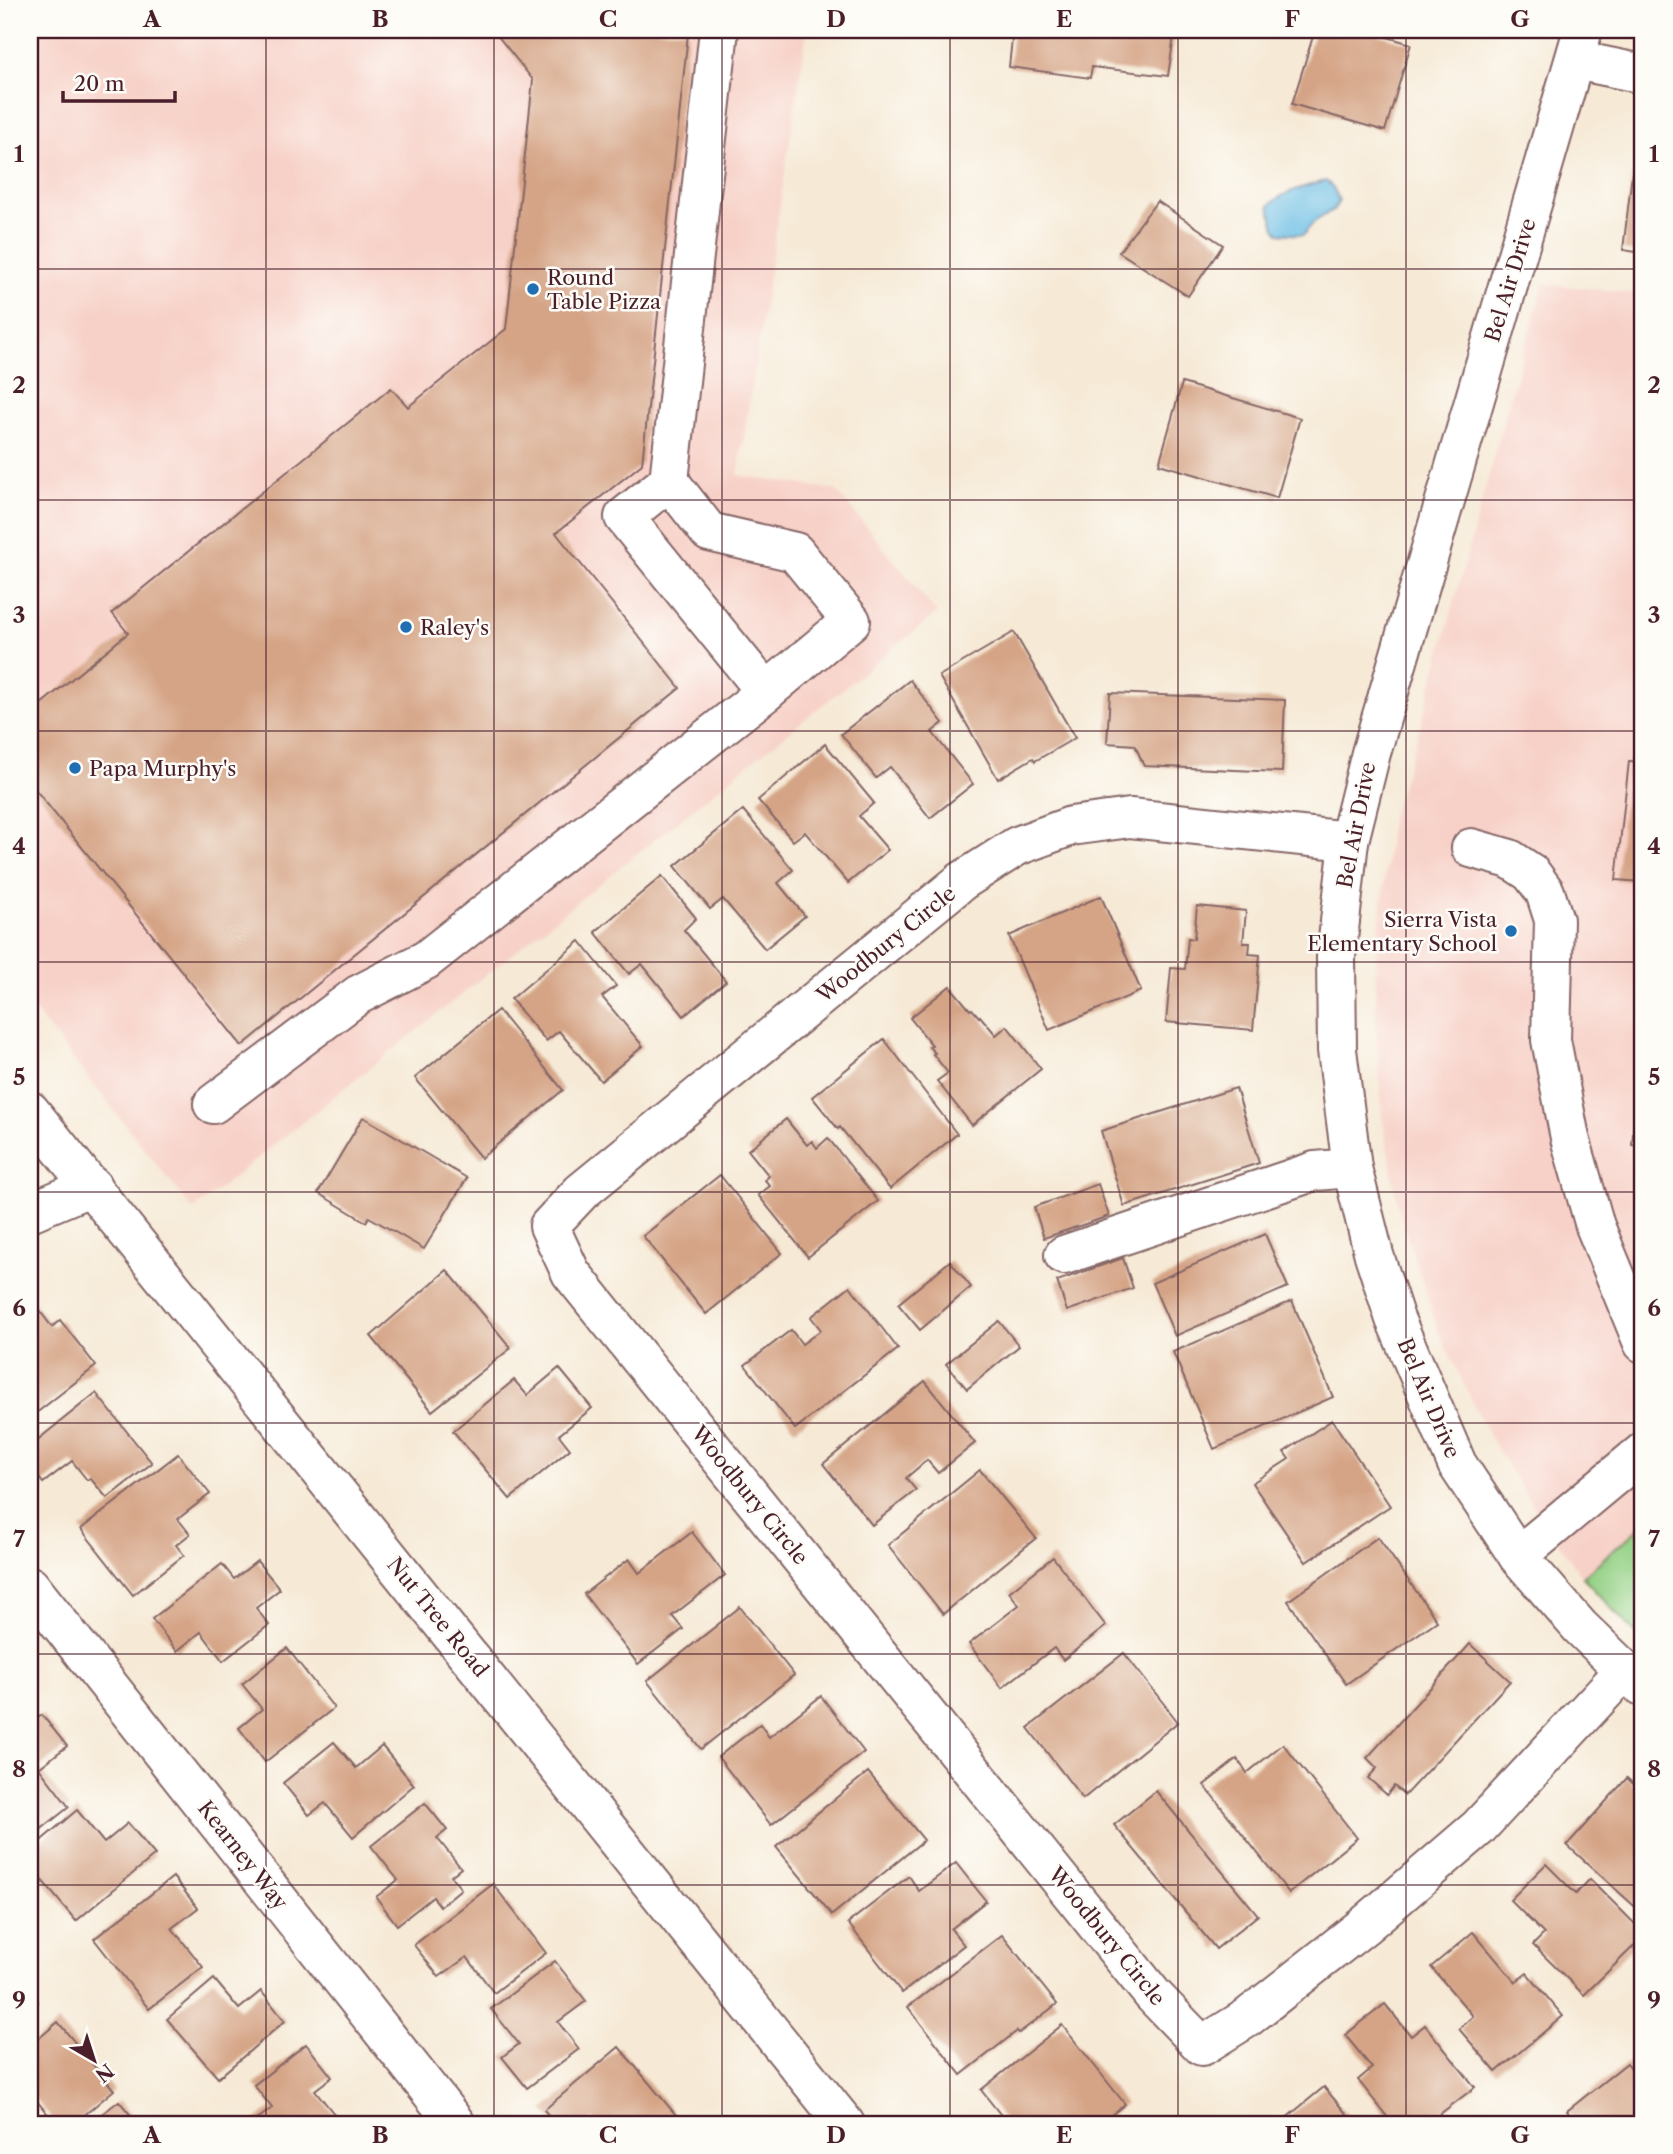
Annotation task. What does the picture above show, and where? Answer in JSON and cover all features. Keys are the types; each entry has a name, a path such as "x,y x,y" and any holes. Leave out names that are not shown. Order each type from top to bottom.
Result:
{"street":[{"path":"213,1104 358,995 426,960 766,692 851,621 795,552 709,531 670,481 719,30"},
{"path":"1579,45 1643,74"},
{"name":"Bel Air Drive","path":"1579,45 1371,753 1349,841 1336,957 1337,1050 1352,1168 1374,1255 1395,1319 1457,1464 1518,1556 1580,1627 1634,1680"},
{"path":"670,481 624,517 766,692"},
{"name":"Woodbury Circle","path":"1349,841 1130,818 1071,826 1017,846 962,881 581,1192 549,1226 571,1273 1153,1995 1202,2046 1247,2018 1332,1951 1478,1828 1634,1680"},
{"path":"1471,848 1510,859 1531,873 1545,892 1554,920 1551,1040 1570,1138 1595,1226 1643,1343"},
{"name":"Nut Tree Road","path":"30,1111 845,2124"},
{"path":"1064,1255 1315,1171 1352,1168"},
{"path":"30,1212 92,1186"},
{"path":"1518,1556 1643,1452"},
{"name":"Kearney Way","path":"30,1586 456,2124"}],"shaded area":[{"path":"30,30 807,30 738,475 836,490 937,613 193,1210 30,1005"},
{"name":"Sierra Vista Elementary School","path":"1544,284 1643,294 1643,1525 1582,1577 1489,1436 1439,1333 1398,1208 1382,1116 1376,1029 1376,959 1391,818 1420,728 1507,408"}],"green space":[{"path":"1643,1525 1643,1641 1582,1577"}],"water":[{"path":"1326,181 1333,187 1339,201 1334,209 1314,222 1303,235 1279,233 1269,206 1288,193"}],"building":[{"path":"493,30 685,30 688,34 642,464 556,533 680,688 242,1046 30,783 30,713 128,633 112,613 391,388 408,407 506,329 533,80"},
{"path":"1013,30 1175,30 1168,76 1092,67 1090,78 1009,67"},
{"path":"1315,30 1363,30 1411,44 1385,131 1292,104"},
{"path":"1632,174 1643,175 1643,253 1623,250"},
{"path":"1157,201 1223,245 1188,296 1119,252"},
{"path":"1182,383 1300,418 1277,498 1159,464"},
{"path":"1014,632 1075,738 998,779 939,676"},
{"path":"910,680 943,723 932,732 973,784 930,818 890,767 876,778 841,734"},
{"path":"1110,693 1285,700 1282,772 1144,766 1135,745 1107,743"},
{"path":"825,744 874,803 859,816 888,850 848,883 805,832 793,841 758,800"},
{"path":"1629,761 1643,762 1643,882 1616,880"},
{"path":"743,810 793,870 778,883 805,916 765,949 723,899 710,909 675,866"},
{"path":"662,876 696,918 684,930 726,981 684,1016 642,964 629,974 595,932"},
{"path":"1101,896 1141,991 1049,1030 1009,936"},
{"path":"1197,906 1246,911 1243,943 1250,943 1249,954 1260,955 1253,1030 1166,1022 1171,968 1185,969 1188,938 1194,939"},
{"path":"580,941 616,986 602,997 643,1046 601,1081 559,1031 546,1041 511,999"},
{"path":"950,986 996,1035 1007,1026 1041,1069 972,1125 937,1081 948,1073 929,1047 932,1045 910,1018"},
{"path":"498,1010 563,1090 481,1158 415,1078"},
{"path":"884,1039 957,1134 890,1189 812,1097"},
{"path":"1641,1052 1643,1095 1637,1095"},
{"path":"1236,1088 1259,1163 1124,1206 1101,1131"},
{"path":"1636,1101 1643,1102 1643,1146 1632,1145"},
{"path":"363,1117 467,1178 424,1249 369,1217 366,1222 318,1193"},
{"path":"786,1119 807,1145 812,1141 817,1148 828,1138 878,1201 808,1257 758,1195 770,1186 765,1180 769,1176 748,1150"},
{"path":"720,1175 782,1253 706,1314 643,1236"},
{"path":"1098,1184 1109,1216 1044,1238 1034,1207"},
{"path":"1265,1234 1288,1287 1175,1336 1152,1283"},
{"path":"1123,1258 1133,1288 1067,1311 1057,1281"},
{"path":"950,1261 971,1287 920,1330 898,1304"},
{"path":"447,1270 511,1348 432,1411 371,1336"},
{"path":"850,1286 898,1349 795,1429 745,1365 791,1330 802,1344 821,1330 811,1317"},
{"path":"1292,1301 1333,1397 1214,1449 1173,1352"},
{"path":"33,1302 52,1327 60,1320 96,1366 30,1418 30,1304"},
{"path":"999,1321 1019,1346 967,1389 946,1364"},
{"path":"559,1368 592,1408 559,1435 570,1449 510,1499 453,1431 514,1380 527,1395"},
{"path":"925,1381 975,1443 938,1473 927,1460 906,1478 916,1490 872,1525 823,1464"},
{"path":"96,1393 152,1463 107,1498 90,1478 87,1480 72,1461 43,1483 30,1466 30,1446"},
{"path":"1332,1420 1390,1506 1306,1562 1252,1483 1289,1459 1284,1452"},
{"path":"178,1454 210,1494 178,1519 190,1534 176,1545 184,1555 133,1595 81,1529"},
{"path":"980,1470 1036,1538 943,1614 888,1545"},
{"path":"692,1532 725,1575 672,1616 683,1629 638,1664 584,1594 629,1559 639,1573"},
{"path":"1378,1537 1437,1621 1346,1684 1288,1601"},
{"path":"1053,1557 1106,1626 1063,1660 1054,1648 1002,1688 969,1644 1019,1605 1009,1592"},
{"path":"257,1561 280,1589 256,1608 269,1625 223,1661 201,1632 177,1651 152,1619 222,1564 234,1579"},
{"path":"740,1607 794,1675 701,1749 647,1681"},
{"path":"1470,1644 1510,1681 1405,1795 1394,1786 1387,1795 1368,1778 1377,1768 1367,1758"},
{"path":"287,1648 334,1708 265,1762 239,1728 262,1709 242,1684"},
{"path":"1124,1653 1178,1722 1083,1799 1028,1728"},
{"path":"821,1696 864,1752 771,1825 718,1757 760,1724 769,1737"},
{"path":"42,1715 67,1746 39,1768 69,1807 30,1838 30,1724"},
{"path":"334,1742 356,1768 382,1746 414,1785 353,1837 325,1803 309,1815 283,1783"},
{"path":"1283,1744 1357,1838 1289,1893 1204,1785 1237,1759 1247,1773"},
{"path":"868,1772 924,1840 832,1915 776,1847"},
{"path":"1627,1778 1643,1793 1643,1914 1567,1845"},
{"path":"1156,1791 1258,1915 1216,1949 1114,1825"},
{"path":"425,1803 447,1830 437,1838 461,1868 451,1876 461,1889 440,1906 433,1897 397,1925 376,1897 398,1880 371,1846"},
{"path":"77,1810 104,1843 128,1823 155,1855 76,1921 30,1866 30,1850"},
{"path":"956,1863 986,1901 951,1929 964,1945 902,1993 848,1923 909,1876 919,1891"},
{"path":"1546,1864 1576,1894 1590,1879 1643,1932 1643,1937 1584,1995 1533,1945 1544,1934 1510,1900"},
{"path":"173,1877 198,1908 172,1928 203,1967 149,2009 94,1939"},
{"path":"493,1884 546,1953 494,1993 467,1957 439,1977 414,1945"},
{"path":"1473,1932 1515,1982 1527,1973 1563,2016 1496,2072 1459,2029 1473,2016 1431,1967"},
{"path":"1002,1935 1057,2004 961,2075 908,2007"},
{"path":"555,1961 586,2001 558,2022 579,2049 527,2088 502,2057 519,2044 491,2009"},
{"path":"214,1979 239,2009 261,1991 285,2021 218,2078 167,2019"},
{"path":"30,1991 38,2002 30,2009"},
{"path":"1385,2004 1411,2036 1425,2025 1475,2087 1427,2124 1393,2124 1358,2080 1372,2068 1345,2035"},
{"path":"58,2022 114,2090 74,2124 56,2124 30,2095 30,2046"},
{"path":"1062,2025 1125,2104 1100,2124 1008,2124 981,2090"},
{"path":"306,2044 332,2077 315,2090 342,2124 251,2124 272,2108 254,2085"},
{"path":"619,2047 676,2115 665,2124 597,2124 593,2119 587,2124 556,2124 544,2110"},
{"path":"1627,2063 1643,2084 1643,2124 1577,2124 1567,2111"},
{"path":"1324,2087 1355,2124 1279,2124"},
{"path":"119,2101 138,2124 89,2124"}],"place":[{"name":"Round Table Pizza","path":"533,289"},
{"name":"Raley's","path":"406,627"},
{"name":"Papa Murphy's","path":"75,768"},
{"name":"Sierra Vista Elementary School","path":"1511,931"}]}
